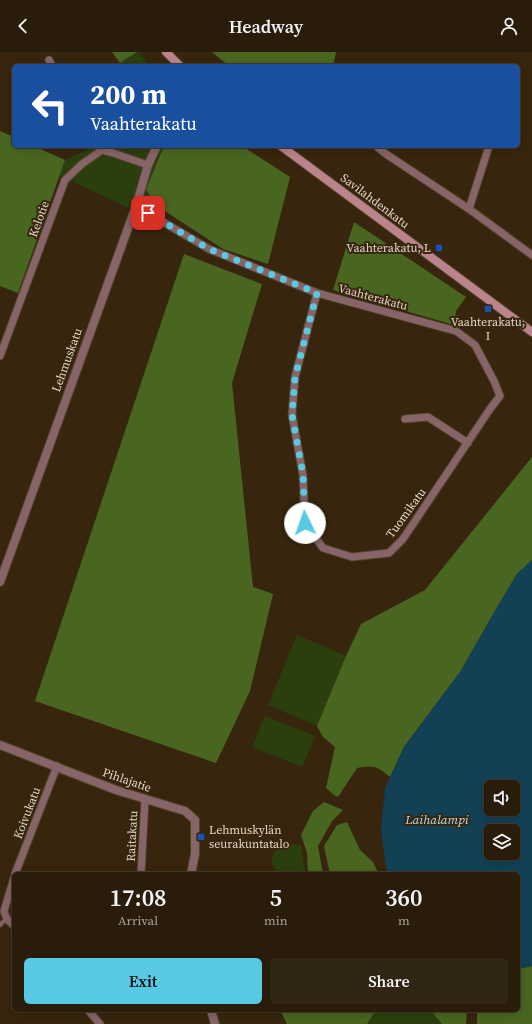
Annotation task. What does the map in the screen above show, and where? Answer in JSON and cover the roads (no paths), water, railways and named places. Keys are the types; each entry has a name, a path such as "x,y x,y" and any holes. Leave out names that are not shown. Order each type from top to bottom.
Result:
{"main road":[{"path":"166,52 178,64"},
{"name":"Savilahdenkatu","path":"284,148 532,332"}],"street":[{"name":"Kelotie","path":"0,356 65,180 101,148 148,165"},
{"name":"Lehmuskatu","path":"0,582 136,206 148,165 156,148"},
{"path":"378,148 532,255"},
{"path":"468,209 488,148"},
{"name":"Vaahterakatu","path":"136,206 209,249 317,293 456,331 475,345"},
{"name":"Tuomikatu","path":"317,293 295,377 292,415 303,474 305,523 324,548 352,557 389,553 403,540 500,396 494,381 475,345"},
{"path":"405,420 428,417 468,443"},
{"name":"Pihlajatie","path":"0,745 116,790 184,811 195,820 195,854 191,872"},
{"name":"Koivukatu","path":"19,870 57,766"},
{"name":"Raitakatu","path":"141,872 145,799"},
{"path":"12,885 4,911 12,924"},
{"path":"90,1012 100,1024"},
{"path":"212,1012 215,1024"}],"lane":[{"path":"0,925 7,918"}],"water":[{"name":"Laihalampi","path":"532,560 532,966 520,969 520,872 388,872 386,868 381,828 385,789 404,747 460,672 517,574"}],"place":[{"name":"Vaahterakatu, L","path":"439,248"},
{"name":"Vaahterakatu, I","path":"488,309"},
{"name":"Lehmuskylän seurakuntatalo","path":"201,837"}]}
